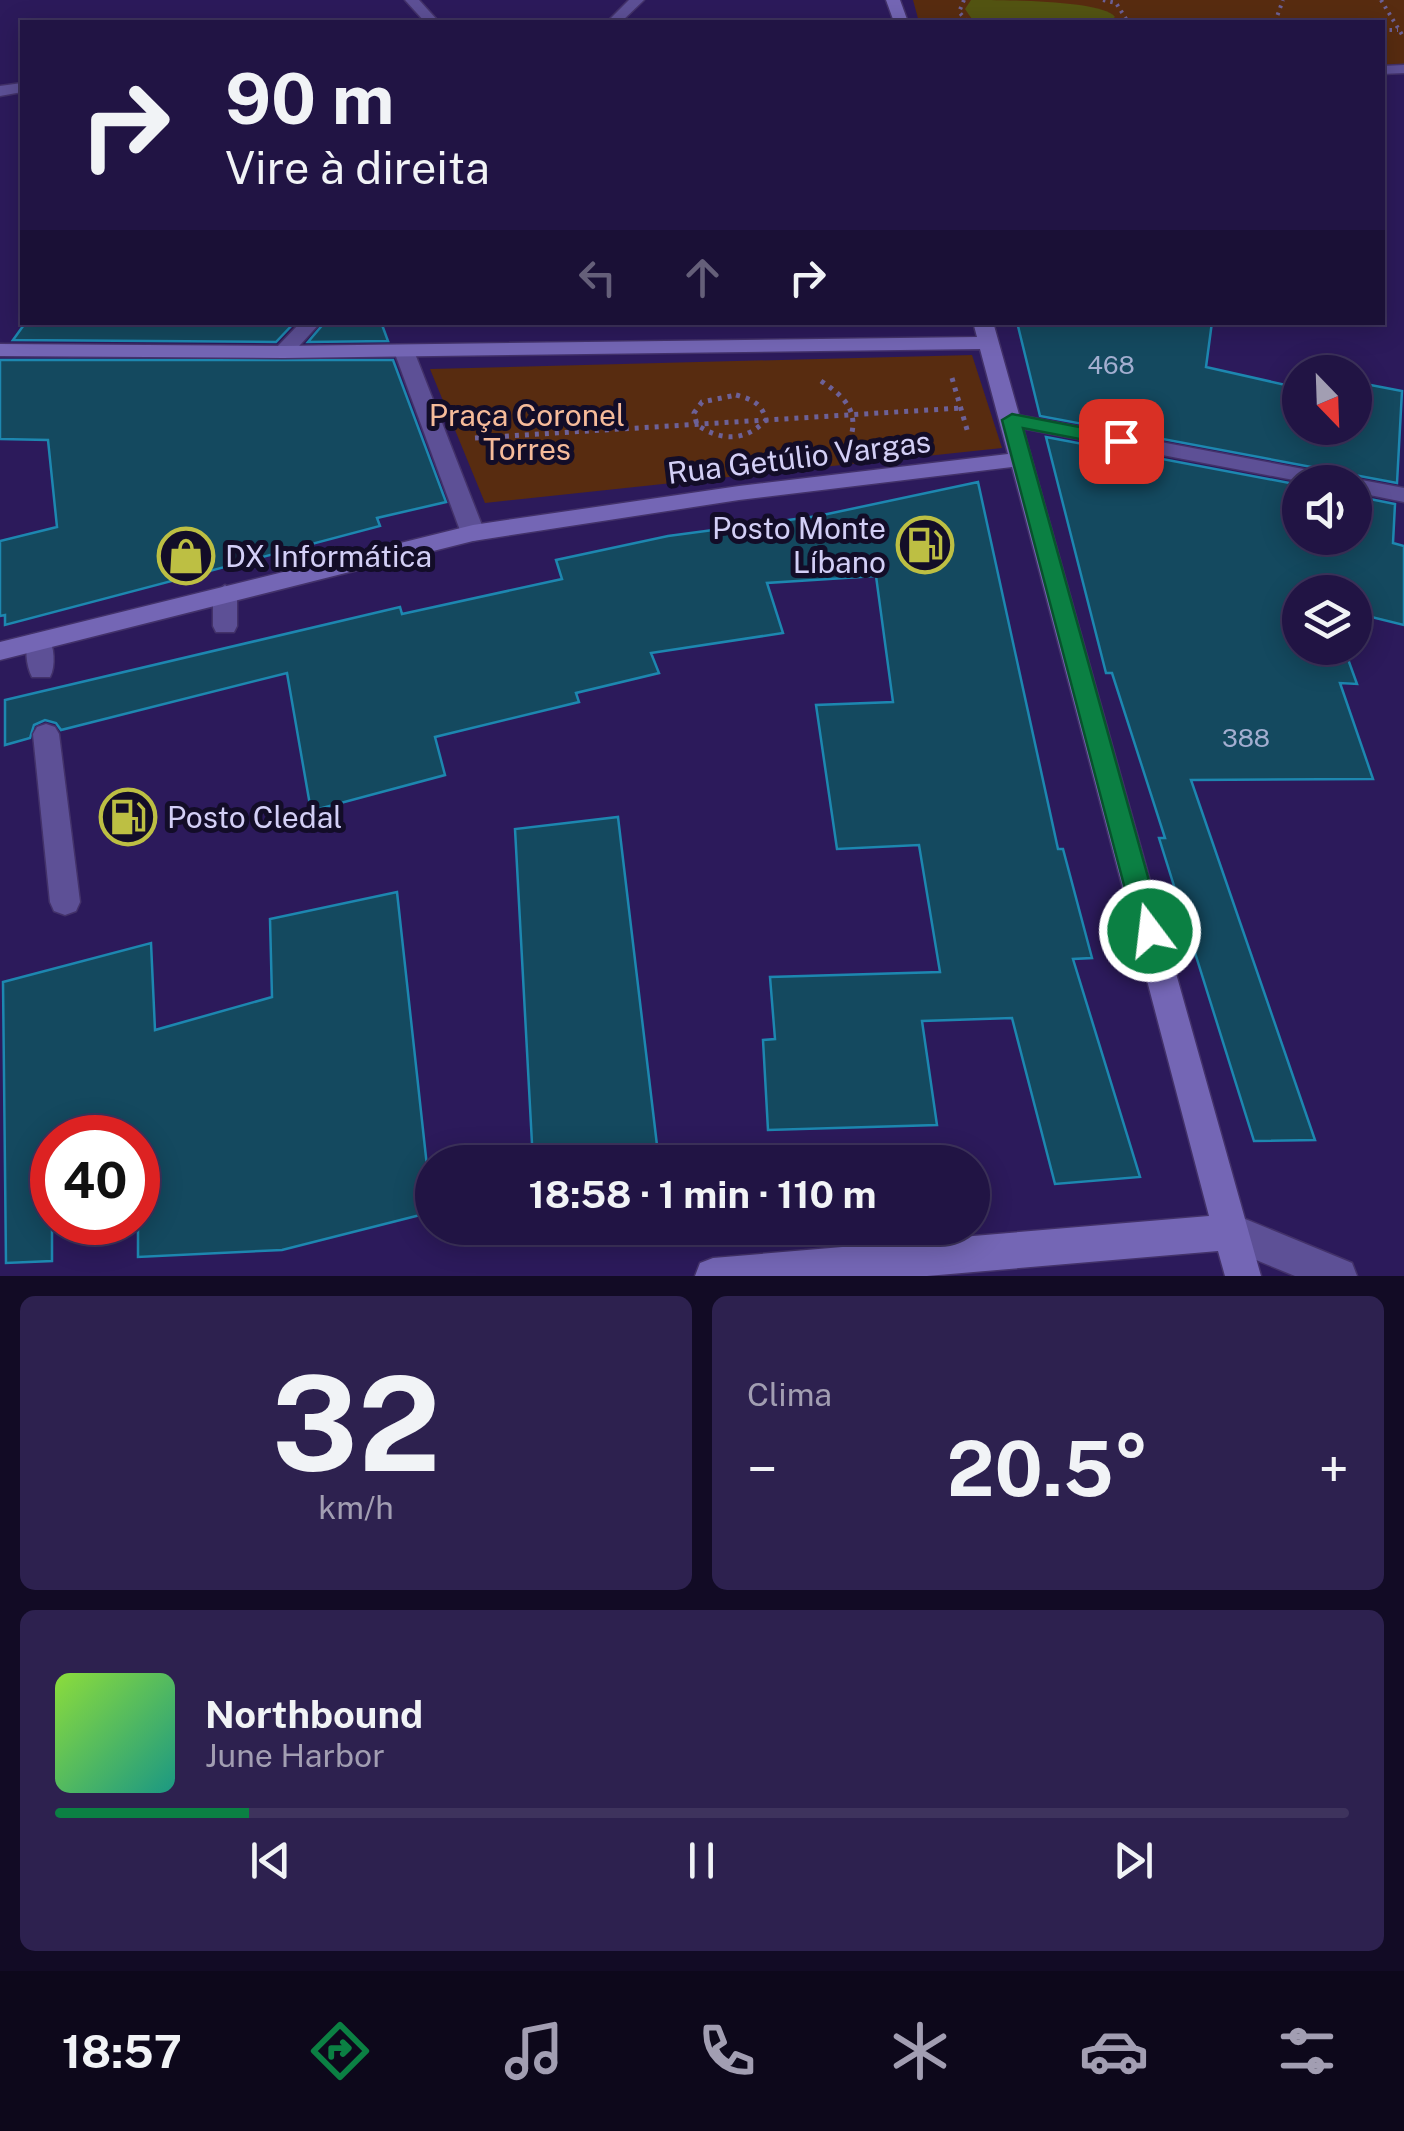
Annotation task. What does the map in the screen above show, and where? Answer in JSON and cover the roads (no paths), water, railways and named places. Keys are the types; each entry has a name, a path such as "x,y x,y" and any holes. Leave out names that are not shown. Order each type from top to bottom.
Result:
{"street":[{"path":"412,0 430,20"},
{"path":"616,20 637,0"},
{"path":"283,352 309,325"},
{"path":"0,350 283,352 797,346 985,333 1243,1276"},
{"path":"404,351 473,533"},
{"path":"1009,411 1282,470"},
{"name":"Rua Getúlio Vargas","path":"0,650 473,533 758,491 1022,459"},
{"path":"1372,489 1404,495"},
{"path":"224,594 225,626"},
{"path":"39,642 40,670"},
{"path":"46,734 65,902"},
{"path":"713,1276 1232,1232 1339,1276"}],"place":[{"name":"Posto Monte Líbano","path":"925,545"},
{"name":"DX Informática","path":"186,556"},
{"name":"Posto Cledal","path":"128,817"}],"park label":[{"name":"Praça Coronel Torres","path":"527,432"}]}
